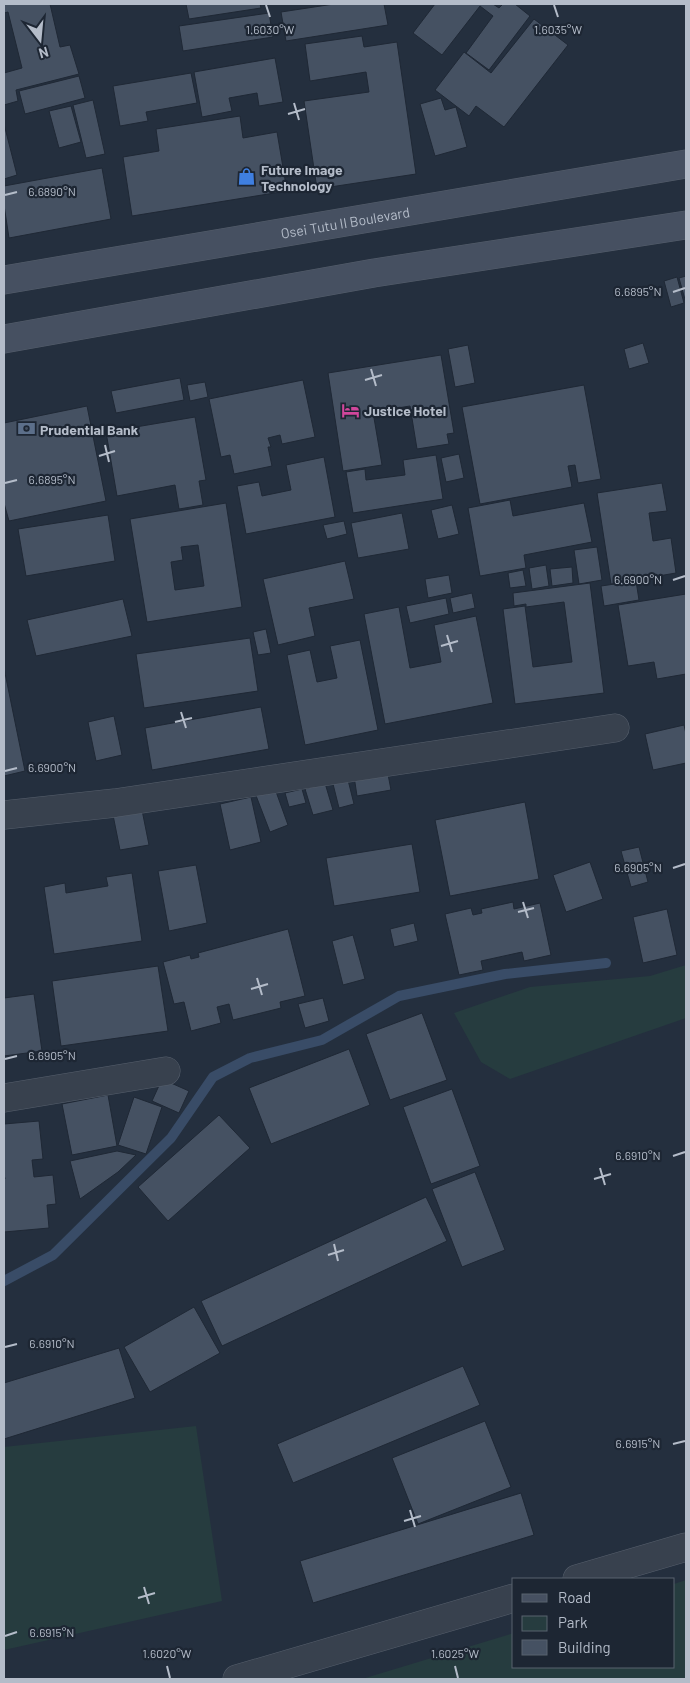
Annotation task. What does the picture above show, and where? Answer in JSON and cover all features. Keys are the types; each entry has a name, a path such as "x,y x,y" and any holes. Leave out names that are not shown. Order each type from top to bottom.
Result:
{"main road":[{"name":"Osei Tutu II Boulevard","path":"4,280 686,164"},
{"path":"4,339 374,273 686,225"}],"street":[{"path":"4,815 115,803 615,728"},
{"path":"4,1098 166,1071"},
{"path":"580,1578 686,1547"},
{"path":"237,1679 512,1599"}],"green space":[{"path":"686,965 686,1018 510,1079 481,1062 454,1013 530,987 650,976"},
{"path":"196,1426 222,1601 4,1650 4,1447"},
{"path":"686,1580 686,1679 362,1679 512,1634 512,1668 675,1668 675,1584"}],"building":[{"path":"4,4 50,4 60,47 70,45 79,74 16,90 18,101 4,105 4,73 22,68 8,12 4,13"},
{"path":"186,4 260,4 261,8 189,19"},
{"path":"334,4 384,4 388,25 286,41 281,12"},
{"path":"435,4 493,4 499,8 503,4 515,4 530,16 489,70 466,53 493,16 480,6 442,55 413,33"},
{"path":"269,13 273,37 183,51 179,26"},
{"path":"534,19 568,45 504,127 476,106 469,116 435,90 464,52 491,73"},
{"path":"362,36 364,47 397,42 416,174 317,189 304,101 369,92 366,72 310,81 305,44"},
{"path":"275,58 283,102 259,106 257,93 229,98 232,111 202,117 194,72"},
{"path":"191,73 197,103 146,112 148,121 120,126 113,86"},
{"path":"79,76 85,98 25,114 19,91"},
{"path":"441,98 445,110 456,107 467,147 435,156 420,104"},
{"path":"93,100 105,154 86,158 73,105"},
{"path":"71,106 81,142 59,148 49,111"},
{"path":"240,116 243,138 277,132 287,191 132,216 123,157 159,151 156,129"},
{"path":"4,124 17,175 4,179"},
{"path":"102,168 111,219 9,238 4,205 4,186"},
{"path":"686,276 686,303 679,278"},
{"path":"677,277 684,303 671,307 664,281"},
{"path":"643,343 649,363 629,369 624,349"},
{"path":"468,345 475,383 455,387 448,349"},
{"path":"441,355 454,433 447,434 449,444 417,449 410,406 373,412 382,465 343,471 328,373"},
{"path":"180,378 184,400 116,413 111,391"},
{"path":"303,380 315,437 282,444 280,435 268,438 271,447 268,447 272,466 234,474 230,455 221,457 209,399"},
{"path":"205,382 208,397 190,401 187,385"},
{"path":"584,385 601,479 578,483 575,465 568,466 572,487 480,504 462,407"},
{"path":"87,406 106,501 9,521 4,503 4,423"},
{"path":"195,417 206,480 199,481 203,505 179,509 175,485 117,496 106,432"},
{"path":"459,454 464,478 446,482 441,458"},
{"path":"436,455 443,499 353,513 346,472 365,469 366,480 405,475 403,460"},
{"path":"324,457 335,517 246,534 237,486 259,482 262,496 291,490 286,465"},
{"path":"662,483 667,511 649,513 653,541 671,538 676,573 611,584 597,493"},
{"path":"510,500 513,516 584,503 592,542 524,555 526,568 480,576 468,508"},
{"path":"226,503 242,607 147,622 130,519","holes":["198,545 204,586 175,590 171,562 183,560 181,547"]},
{"path":"452,505 459,534 438,539 431,510"},
{"path":"402,513 409,549 358,558 351,523"},
{"path":"108,515 115,561 26,576 18,529"},
{"path":"344,521 347,534 327,539 323,525"},
{"path":"597,547 602,580 579,584 574,550"},
{"path":"345,561 354,599 309,608 315,636 278,645 263,579"},
{"path":"546,565 549,586 532,589 529,568"},
{"path":"572,567 573,583 552,586 550,569"},
{"path":"523,570 526,586 510,588 508,573"},
{"path":"449,575 452,593 428,598 425,579"},
{"path":"636,581 639,600 604,606 601,586"},
{"path":"590,583 604,693 515,704 503,609 525,606 533,667 572,662 564,602 526,607 526,604 514,606 513,593"},
{"path":"472,593 475,608 453,613 450,598"},
{"path":"686,594 686,674 657,679 654,662 628,666 618,605"},
{"path":"446,598 449,614 410,623 406,606"},
{"path":"123,599 132,636 36,656 27,620"},
{"path":"399,607 410,668 441,662 434,625 476,616 493,703 385,724 364,614"},
{"path":"266,629 271,653 258,655 253,632"},
{"path":"250,638 258,691 144,708 136,654"},
{"path":"360,640 378,730 305,745 287,655 310,650 317,682 337,678 330,646"},
{"path":"4,668 25,771 4,776"},
{"path":"261,707 269,749 152,770 145,728"},
{"path":"114,716 122,755 96,761 88,722"},
{"path":"684,725 686,734 686,763 653,770 645,734"},
{"path":"387,769 391,790 357,796 354,776"},
{"path":"347,776 354,804 339,808 332,780"},
{"path":"325,783 333,810 313,815 305,789"},
{"path":"274,786 288,825 270,832 255,793"},
{"path":"302,789 306,803 289,807 285,793"},
{"path":"251,797 261,842 230,850 220,804"},
{"path":"525,802 539,879 450,896 435,820"},
{"path":"142,810 149,845 120,850 113,815"},
{"path":"412,844 420,892 334,906 326,858"},
{"path":"639,847 648,882 631,887 621,851"},
{"path":"590,862 603,899 566,912 553,875"},
{"path":"196,865 207,923 169,931 158,871"},
{"path":"132,873 142,941 54,954 44,887 65,883 66,893 108,886 106,877"},
{"path":"513,902 514,909 540,903 551,955 524,961 522,952 481,961 483,970 459,975 445,914 471,908 473,915 482,913 481,909"},
{"path":"667,909 677,955 643,963 633,917"},
{"path":"414,923 418,941 394,947 390,929"},
{"path":"288,929 305,996 280,1002 281,1008 233,1020 229,1004 217,1007 221,1023 191,1031 184,1002 174,1004 163,962 190,955 191,959 199,957 198,953"},
{"path":"353,935 365,979 343,985 332,941"},
{"path":"158,966 168,1031 61,1046 52,981"},
{"path":"34,994 42,1051 4,1056 4,998"},
{"path":"323,998 329,1021 305,1028 298,1004"},
{"path":"422,1013 447,1080 390,1100 366,1034"},
{"path":"349,1049 370,1105 271,1144 249,1088"},
{"path":"162,1079 189,1091 179,1113 152,1101"},
{"path":"452,1089 480,1166 431,1184 403,1107"},
{"path":"108,1095 117,1146 72,1155 62,1104"},
{"path":"134,1097 162,1107 146,1154 118,1145"},
{"path":"219,1115 250,1148 168,1221 138,1187"},
{"path":"39,1121 43,1159 32,1160 34,1177 53,1175 56,1204 47,1205 49,1228 4,1232 4,1124"},
{"path":"117,1151 136,1155 118,1172 80,1199 70,1161"},
{"path":"475,1172 505,1250 462,1267 432,1189"},
{"path":"426,1197 447,1241 222,1346 201,1301"},
{"path":"194,1307 220,1353 150,1392 124,1347"},
{"path":"119,1348 135,1398 4,1439 4,1383"},
{"path":"463,1366 480,1405 293,1483 277,1444"},
{"path":"485,1421 511,1487 418,1524 392,1458"},
{"path":"521,1493 534,1535 313,1603 300,1561"}],"waterway":[{"path":"4,1281 53,1255 171,1138 213,1077 250,1058 322,1040 399,996 505,974 606,963"}],"place":[{"name":"Future Image Technology","path":"247,177"},
{"name":"Justice Hotel","path":"350,410"},
{"name":"Prudential Bank","path":"26,429"}]}
